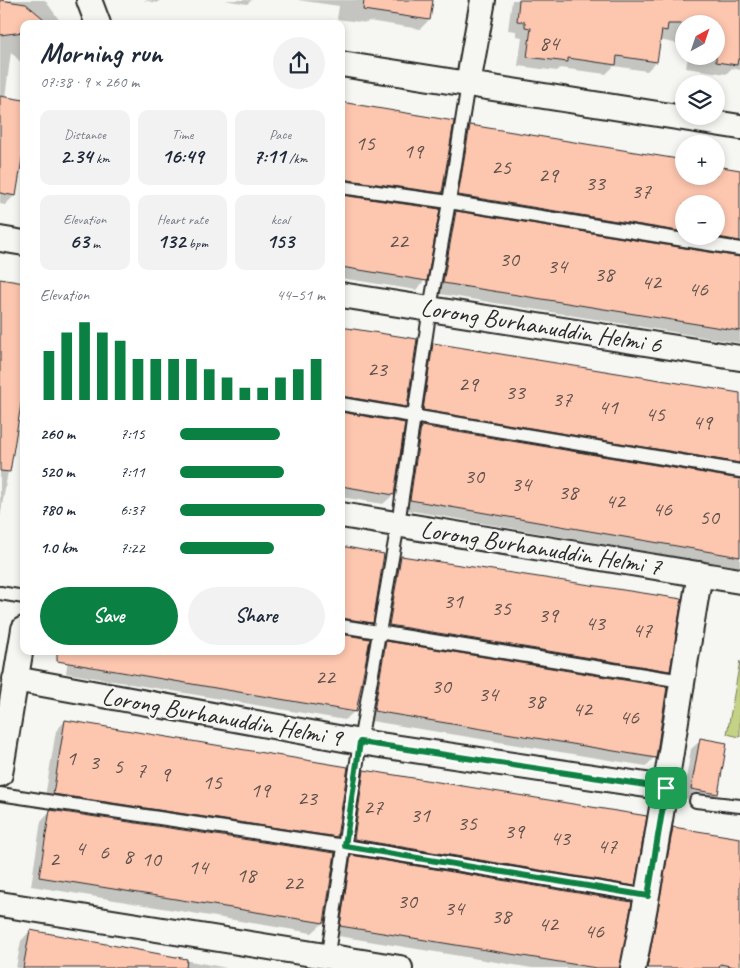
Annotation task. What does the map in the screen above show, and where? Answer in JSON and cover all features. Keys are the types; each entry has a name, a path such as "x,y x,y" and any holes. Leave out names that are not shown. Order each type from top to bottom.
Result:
{"street":[{"path":"89,0 96,20"},
{"path":"468,84 483,0"},
{"path":"345,65 740,127"},
{"path":"0,239 20,242"},
{"name":"Lorong Burhanuddin Helmi 6","path":"345,296 740,358"},
{"name":"Lorong Burhanuddin Helmi 7","path":"345,516 740,581"},
{"path":"633,968 648,896 700,574"},
{"path":"0,774 20,651"},
{"name":"Lorong Burhanuddin Helmi 9","path":"15,679 360,742 666,788"},
{"path":"0,904 326,962 400,968"}],"lane":[{"path":"326,962 360,742 398,524 430,308 468,84"},
{"path":"345,188 449,202 740,249"},
{"path":"345,405 740,471"},
{"path":"0,593 20,596"},
{"path":"345,627 682,681"},
{"path":"0,794 345,846 648,896"},
{"path":"696,801 740,806"}],"green space":[{"path":"740,661 740,737 727,734"}],"building":[{"path":"0,0 26,4 45,20 20,20 20,32 0,35"},
{"path":"364,0 433,0 430,20 363,10"},
{"path":"519,0 740,0 740,59 738,59 737,65 725,63 725,15 675,15 675,24 668,24 667,31 662,30 657,62 617,56 616,65 568,58 568,62 527,57 531,28 525,27 525,22 517,21"},
{"path":"0,96 20,99 20,172 16,196 0,193"},
{"path":"345,103 454,121 442,193 345,180"},
{"path":"470,125 675,159 675,185 725,185 725,168 740,170 740,241 725,238 725,195 675,195 675,231 458,195"},
{"path":"345,196 440,209 427,281 345,268"},
{"path":"456,211 740,257 740,331 443,283"},
{"path":"0,279 20,282 20,411 10,472 0,471"},
{"path":"345,328 417,339 407,407 345,397"},
{"path":"433,343 740,393 740,463 423,410"},
{"path":"345,413 405,423 394,495 345,487"},
{"path":"421,426 740,479 740,557 410,500"},
{"path":"345,547 384,554 373,623 345,619"},
{"path":"401,556 682,599 670,671 389,625"},
{"path":"345,635 370,639 356,712 57,661 57,655 345,655"},
{"path":"386,641 667,687 656,758 374,711"},
{"path":"65,720 348,767 337,837 53,794"},
{"path":"700,738 727,743 718,794 691,789"},
{"path":"364,770 647,816 635,886 354,839"},
{"path":"50,810 335,853 324,923 39,877"},
{"path":"673,827 740,838 740,968 720,964 719,968 647,968"},
{"path":"351,855 632,902 620,968 596,968 340,926"},
{"path":"30,930 187,959 186,968 23,968"}],"route":[{"path":"360,742 666,788 648,896 345,846 360,742"}]}
